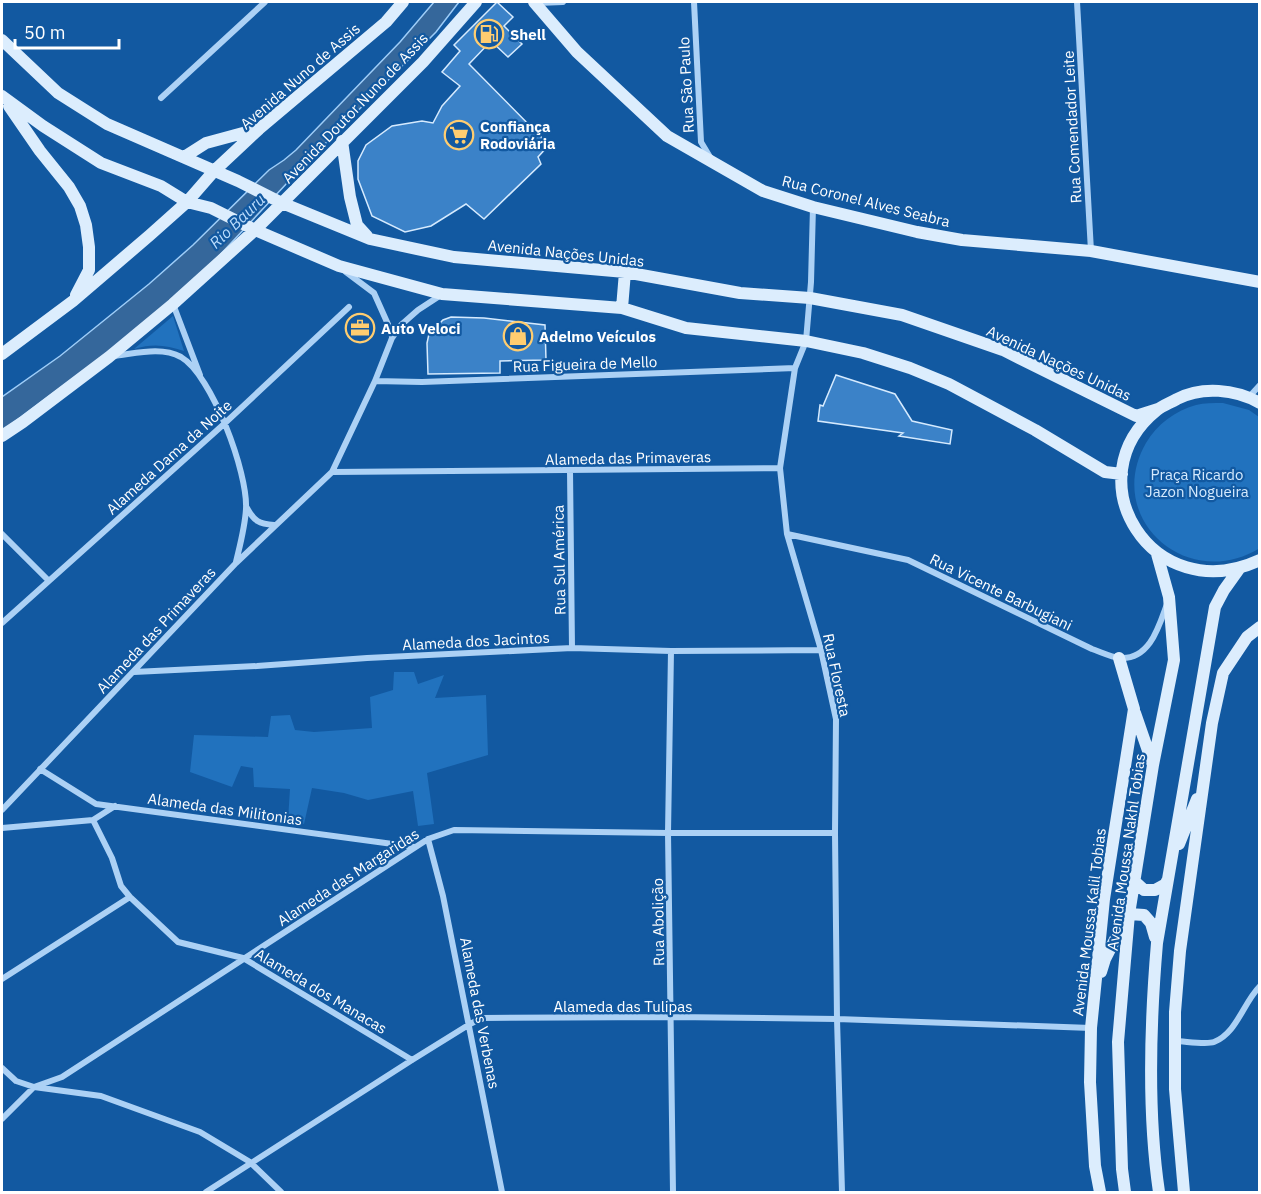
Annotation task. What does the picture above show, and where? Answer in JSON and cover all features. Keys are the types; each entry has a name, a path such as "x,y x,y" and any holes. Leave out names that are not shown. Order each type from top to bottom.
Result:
{"main road":[{"name":"Avenida Nuno de Assis","path":"214,171 259,129 386,22 403,2"},
{"name":"Avenida Doutor Nuno de Assis","path":"2,436 109,357 173,304 423,62 476,2"},
{"name":"Rua Coronel Alves Seabra","path":"535,2 577,52 667,136 763,191 813,207 917,232 962,240 1091,251 1260,282"},
{"name":"Avenida Nações Unidas","path":"2,40 58,93 107,124 238,181 280,202 370,239 454,257 625,273 740,293 810,298 902,315 1003,350 1136,416 1158,409 1186,394 1218,390 1254,400"},
{"path":"2,97 101,163 161,186 187,202 211,208 339,266 442,294 622,308 686,328 806,341 862,353 910,368 949,384 1035,429 1105,472 1122,474"},
{"path":"2,97 69,187 80,206 86,225 89,270 73,300"},
{"path":"184,157 206,143 259,129"},
{"path":"342,141 357,225 370,239"},
{"path":"2,354 73,300 187,202 214,171"},
{"path":"622,308 625,273"},
{"name":"Avenida Nações Unidas","path":"1158,409 1144,422 1133,438 1122,474 1123,496 1129,518 1141,538 1157,554 1182,568 1210,573 1239,569 1259,560"},
{"name":"Avenida Moussa Nakhl Tobias","path":"1125,1192 1122,1169 1118,1042 1129,914 1153,765 1174,660 1169,597 1157,554"},
{"path":"1159,1192 1152,1123 1152,1000 1157,943 1215,607 1239,569"},
{"path":"1184,1192 1177,1127 1175,1041 1180,951 1212,723 1223,673 1247,637 1260,627"},
{"name":"Avenida Moussa Kalil Tobias","path":"1100,1192 1095,1166 1090,1082 1091,1028 1104,899 1134,709 1119,658"},
{"path":"1206,661 1212,723"},
{"path":"1134,709 1153,765"},
{"path":"1133,880 1144,890 1155,890 1166,884 1186,824 1204,784"},
{"path":"1094,997 1105,959 1129,914 1144,915 1151,923 1157,943"},
{"path":"1156,1169 1164,1192"}],"street":[{"path":"251,2 257,8"},
{"path":"160,98 265,2"},
{"path":"535,2 563,2"},
{"name":"Rua São Paulo","path":"694,2 701,142 715,164"},
{"name":"Rua Comendador Leite","path":"1077,2 1091,251"},
{"name":"Rua Floresta","path":"813,207 806,341 795,368 780,468 787,534 821,650 836,719 837,1019 842,1192"},
{"path":"339,266 374,293 392,338"},
{"name":"Alameda das Primaveras","path":"2,810 236,563 332,472 375,381 392,338 401,325 418,310 442,294"},
{"path":"173,304 201,379 217,406 241,469 247,507 236,563"},
{"name":"Alameda Dama da Noite","path":"2,622 350,308"},
{"path":"109,357 158,351 180,357 201,379"},
{"name":"Rua Figueira de Mello","path":"375,381 422,382 795,368"},
{"path":"1254,400 1260,385"},
{"name":"Alameda das Primaveras","path":"332,472 780,468"},
{"name":"Rua Sul América","path":"570,471 572,648"},
{"path":"247,507 254,520 262,524 274,525"},
{"path":"2,534 48,580"},
{"name":"Rua Vicente Barbugiani","path":"787,534 908,560 1092,649 1119,658"},
{"path":"1119,658 1135,657 1155,638 1169,597"},
{"name":"Alameda dos Jacintos","path":"134,672 572,648 671,651 821,650"},
{"name":"Rua Abolição","path":"671,651 668,833 673,1192"},
{"name":"Alameda das Militonias","path":"40,769 96,804 415,847"},
{"path":"2,828 93,820 115,806"},
{"name":"Alameda dos Manacas","path":"93,820 112,858 122,886 130,897 178,942 243,958 412,1060"},
{"name":"Alameda das Margaridas","path":"2,1119 34,1087 62,1077 415,847 428,839 454,830 835,833"},
{"name":"Alameda das Verbenas","path":"428,839 443,896 470,1024 502,1192"},
{"path":"2,979 130,897"},
{"path":"1175,1041 1213,1043 1231,1029 1260,986"},
{"name":"Alameda das Tulipas","path":"206,1192 250,1162 482,1018 837,1019 1091,1028"},
{"path":"2,1068 16,1081 34,1087 101,1096 201,1132 250,1162 281,1192"}],"green space":[{"path":"173,316 184,351 159,346 134,349"},
{"name":"Praça Ricardo Jazon Nogueira","path":"1223,403 1249,410 1259,417 1260,548 1232,559 1205,561 1181,554 1160,540 1144,521 1135,497 1136,471 1146,443 1167,419 1196,405"},
{"path":"394,672 414,672 418,684 444,675 435,698 486,695 488,755 427,773 434,824 418,826 413,791 368,800 344,793 312,788 304,824 288,820 290,789 254,787 253,768 241,766 232,787 190,772 194,735 268,737 271,716 290,715 295,730 314,732 372,728 370,697 393,690"}],"water":[{"name":"Rio Bauru","path":"434,2 459,2 436,32 302,167 190,287 154,318 2,431 2,397 60,356 193,245 269,170 296,150 400,42"}],"building":[{"name":"Confiança Rodoviária","path":"497,2 513,17 504,26 522,44 508,57 491,41 469,64 549,145 538,157 541,164 484,219 466,204 431,226 405,232 372,216 358,179 358,161 366,145 392,126 422,121 433,123 442,106 460,86 442,72 460,51 454,45"},
{"path":"451,317 484,318 545,325 546,360 500,361 500,373 428,374 429,334 443,320"},
{"path":"836,375 895,394 912,421 952,430 950,444 899,436 903,433 818,421 820,405 823,406"}],"place":[{"name":"Shell","path":"489,34"},
{"name":"Confiança Rodoviária","path":"459,135"},
{"name":"Auto Veloci","path":"360,328"},
{"name":"Adelmo Veículos","path":"518,336"}]}
